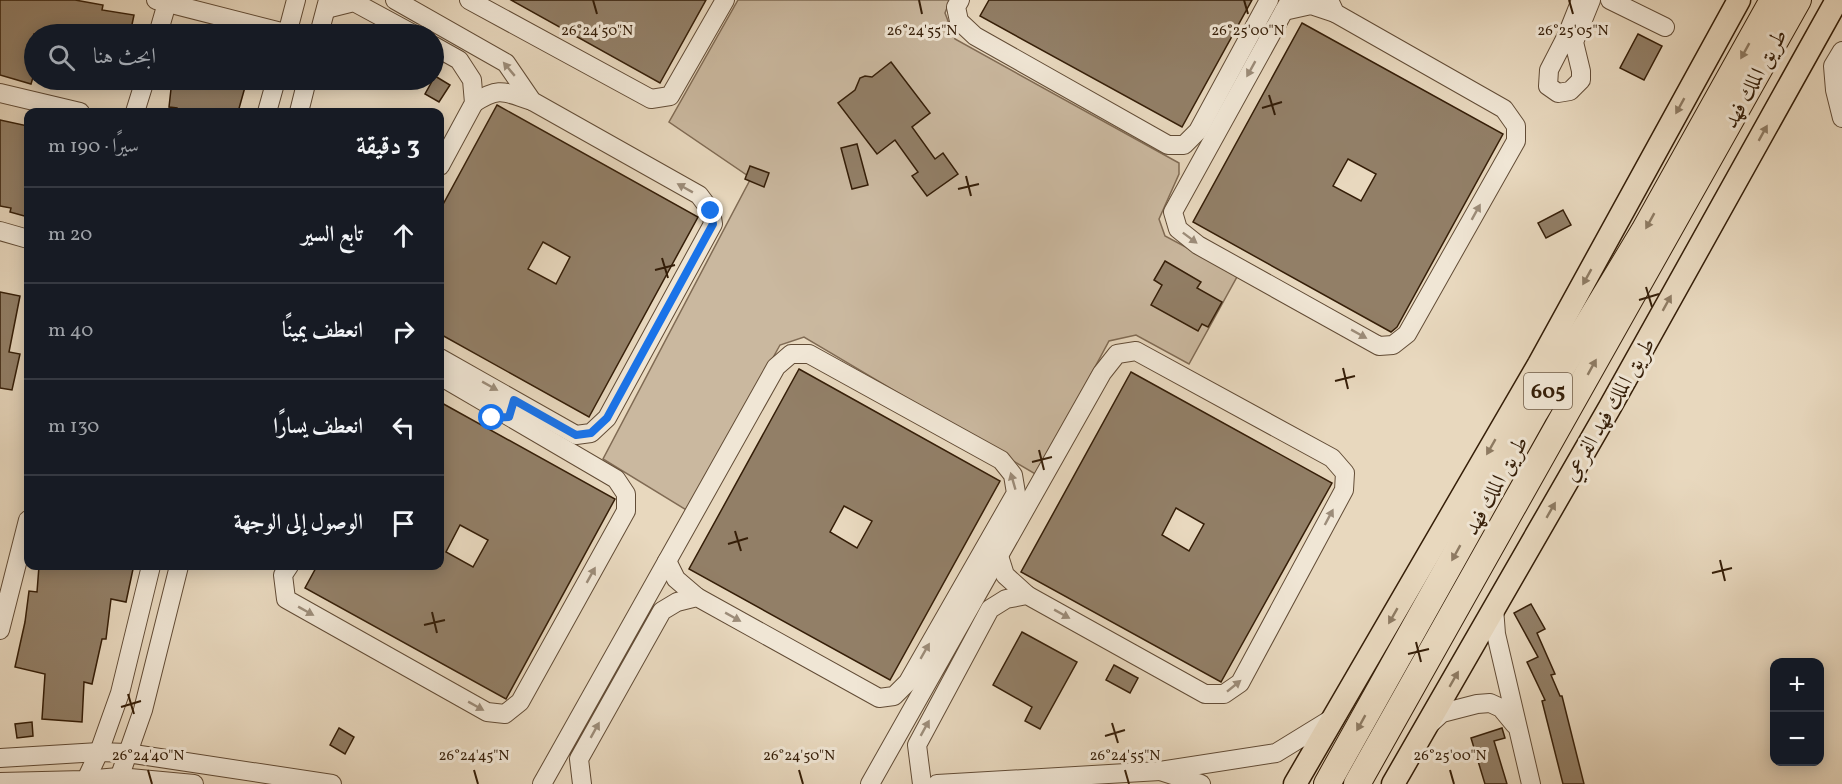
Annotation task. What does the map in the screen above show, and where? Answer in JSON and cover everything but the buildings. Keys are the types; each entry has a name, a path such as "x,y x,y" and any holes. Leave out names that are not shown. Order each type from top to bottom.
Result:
{"highway":[{"name":"طريق الملك فهد","path":"1327,784 1535,412 1644,231 1773,0"},
{"name":"طريق الملك فهد","path":"1357,784 1798,0"}],"main road":[{"name":"طريق الملك فهد الفرعي","path":"1393,784 1838,0"},
{"path":"1296,784 1539,364 1738,1"}],"street":[{"path":"290,24 296,0"},
{"path":"395,0 437,24"},
{"path":"469,0 651,99 670,96 725,0"},
{"path":"960,0 956,7 958,21 975,36 1168,145 1184,145 1198,130 1269,0"},
{"path":"1581,0 1570,40 1591,0"},
{"path":"1610,0 1665,27"},
{"path":"159,24 162,1 250,24"},
{"path":"322,24 327,4 354,2 395,24"},
{"path":"1287,6 1332,7 1504,109 1516,126 1515,141 1407,334 1393,345 1379,346 1198,244 1178,229 1173,212 1287,6"},
{"path":"444,28 506,63 532,101"},
{"path":"1842,51 1833,66 1834,90 1842,118"},
{"path":"444,52 459,60 472,80 474,103"},
{"path":"136,108 142,90"},
{"path":"268,108 273,90"},
{"path":"299,108 304,90"},
{"path":"444,159 474,103 488,94 501,90 532,101 699,195 711,211 713,224 607,418 591,433 576,435 444,378"},
{"path":"0,93 63,108"},
{"path":"0,231 24,238"},
{"path":"870,784 1102,373 1117,354 1136,351 1332,458 1345,473 1344,490 1240,682 1224,694 1205,694 1027,595 1005,575 999,556"},
{"path":"542,784 667,561 776,367 791,354 809,354 1000,460 1013,475 1016,493 908,682 894,696 879,698 697,597 676,579 667,561"},
{"path":"287,570 284,575 286,599 487,712 505,714 520,702 626,511 626,494 616,479 444,361"},
{"path":"444,392 492,418 511,408"},
{"path":"1,622 24,535"},
{"path":"84,782 99,752 120,693 150,570"},
{"path":"118,780 143,710 178,570"},
{"path":"922,784 916,745 990,609 1006,598 1027,595"},
{"path":"582,784 579,759 662,611 677,602 697,597"},
{"path":"1494,608 1496,634 1531,784"},
{"path":"1425,729 1442,713 1490,703 1501,708 1518,729"},
{"path":"937,784 1160,771 1276,753 1334,717"},
{"path":"0,758 99,752 127,753 332,784"},
{"path":"1160,771 1201,784"},
{"path":"8,783 118,780 194,784"}],"shaded area":[{"path":"738,0 950,0 945,13 955,39 1179,163 1179,174 1159,219 1165,236 1238,275 1189,364 1136,335 1109,341 1037,475 804,337 780,345 688,511 603,459 751,178 669,122"}],"route":[{"path":"492,418 509,417 514,400 576,435 591,433 607,418 713,224 711,211"}]}
